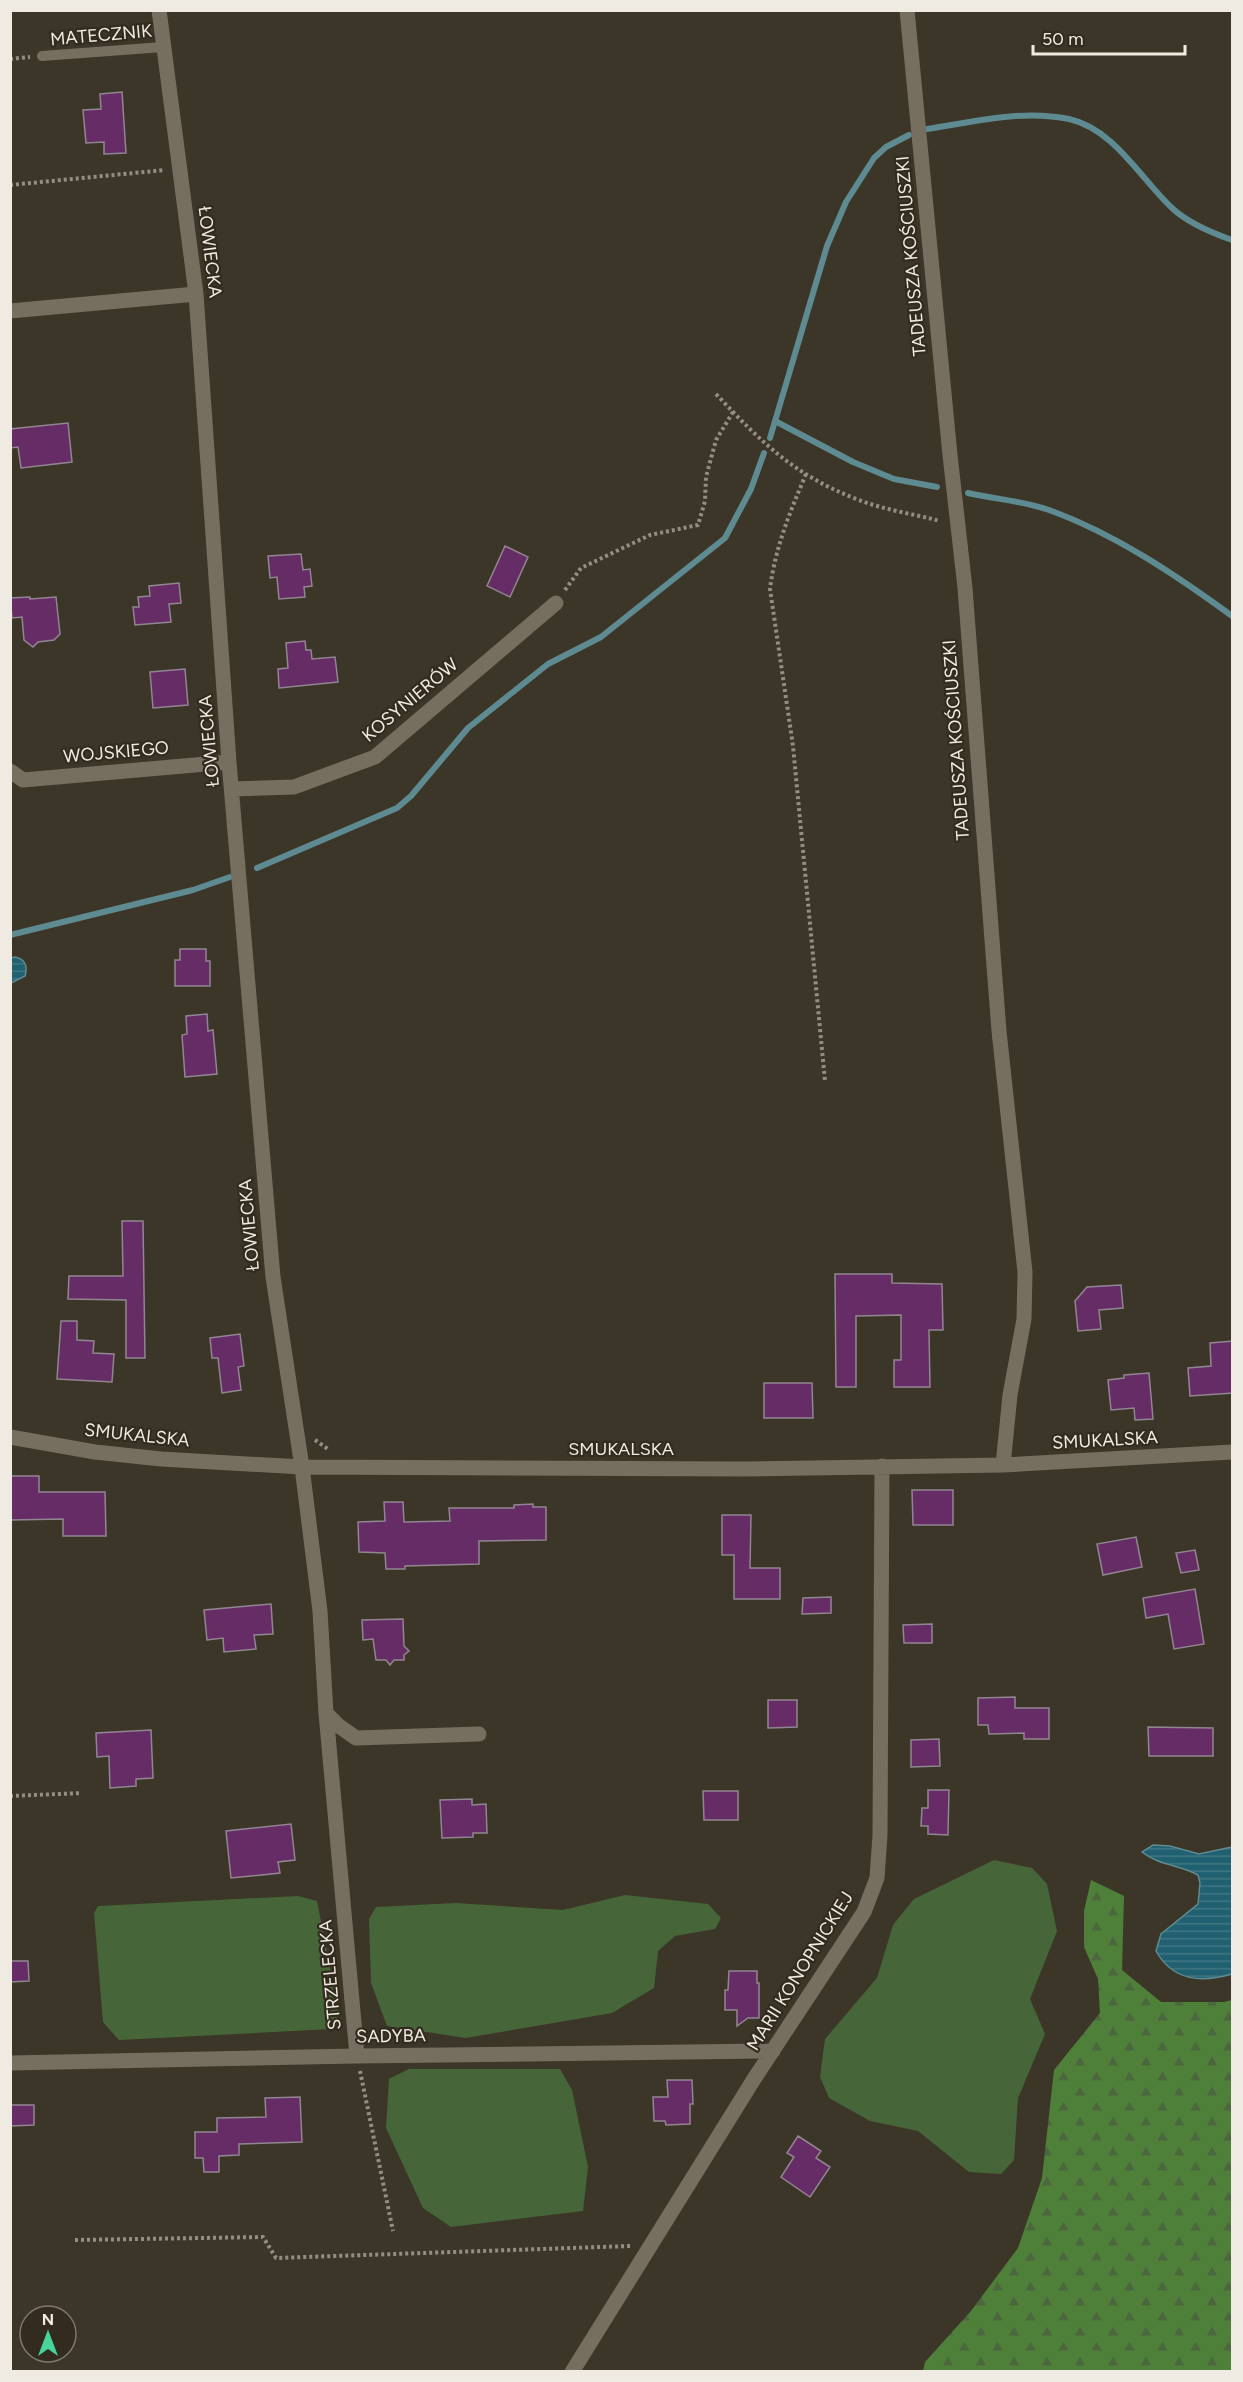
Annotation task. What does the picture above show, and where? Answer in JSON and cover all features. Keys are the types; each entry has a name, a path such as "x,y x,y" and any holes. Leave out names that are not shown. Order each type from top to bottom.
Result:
{"street":[{"name":"ŁOWIECKA","path":"159,10 196,294 229,762 273,1277 302,1467"},
{"name":"TADEUSZA KOŚCIUSZKI","path":"907,10 965,588 999,1031 1025,1272 1024,1319 1010,1395 1003,1465"},
{"path":"10,311 196,294"},
{"name":"KOSYNIERÓW","path":"232,789 294,787 375,757 556,603"},
{"name":"WOJSKIEGO","path":"10,771 23,780 229,762"},
{"name":"SMUKALSKA","path":"10,1437 128,1455 302,1467 745,1469 1003,1465 1233,1452"},
{"name":"MARII KONOPNICKIEJ","path":"572,2372 773,2051 864,1912 877,1878 880,1834 882,1466"},
{"name":"STRZELECKA","path":"302,1467 320,1611 357,2056"},
{"path":"327,1713 339,1726 356,1738 479,1734"},
{"name":"SADYBA","path":"10,2063 773,2051"}],"lane":[{"name":"MATECZNIK","path":"42,56 163,47"}],"path":[{"path":"10,185 180,169"},
{"path":"716,393 755,436 779,456 816,481 861,501 958,526"},
{"path":"556,603 581,568 650,535 698,525 705,501 706,477 716,440 733,412"},
{"path":"806,474 783,530 773,564 770,589 793,746 825,1081"},
{"path":"297,1434 313,1438 333,1453"},
{"path":"10,1796 82,1793"},
{"path":"357,2056 393,2231"},
{"path":"75,2240 263,2237 276,2258 650,2245"}],"green space":[{"path":"994,1860 1032,1868 1047,1884 1057,1931 1030,1999 1045,2034 1018,2098 1014,2160 1001,2174 969,2172 918,2131 870,2121 829,2098 820,2077 825,2039 877,1978 893,1925 914,1899"},
{"path":"1091,1880 1124,1896 1122,1970 1161,2002 1232,2000 1232,2371 923,2371 925,2362 971,2311 1018,2248 1042,2178 1054,2070 1100,2013 1098,1979 1084,1947 1084,1911"},
{"path":"625,1895 708,1904 721,1918 715,1929 675,1936 658,1951 654,1988 612,2013 466,2038 387,2026 371,1983 369,1919 376,1907 456,1903 563,1910"},
{"path":"298,1896 317,1901 339,2013 332,2029 119,2040 103,2022 94,1913 98,1906"},
{"path":"409,2069 560,2069 572,2090 588,2167 583,2211 451,2227 423,2208 386,2128 389,2079"}],"water":[{"path":"15,957 23,961 26,972 25,976 11,983 11,958"},
{"path":"1153,1845 1170,1846 1199,1854 1232,1847 1232,1974 1199,1979 1179,1974 1163,1961 1156,1951 1161,1934 1198,1904 1200,1883 1198,1875 1155,1860 1142,1852"}],"building":[{"path":"122,92 126,153 104,154 104,142 86,143 83,110 101,109 100,94"},
{"path":"68,423 72,462 21,468 18,447 10,448 10,429"},
{"path":"505,546 528,557 510,597 487,586"},
{"path":"301,554 303,570 310,569 312,586 304,587 305,597 279,599 277,577 270,578 268,556"},
{"path":"179,583 181,603 169,604 171,622 135,625 133,607 139,607 138,597 150,596 149,586"},
{"path":"30,597 30,599 56,597 60,634 54,640 38,642 33,647 24,640 22,617 12,618 10,598"},
{"path":"305,641 306,650 311,650 312,659 335,657 338,682 279,688 278,669 288,668 286,643"},
{"path":"185,669 188,705 153,708 150,672"},
{"path":"180,949 206,949 206,961 210,961 210,986 175,986 175,960 180,960"},
{"path":"207,1014 208,1031 213,1030 217,1074 185,1077 182,1035 187,1034 186,1016"},
{"path":"122,1221 143,1221 145,1358 126,1358 126,1300 68,1299 69,1276 123,1276"},
{"path":"835,1274 892,1274 892,1283 942,1284 943,1330 929,1330 930,1387 894,1387 894,1360 901,1360 901,1315 856,1316 856,1387 836,1387"},
{"path":"1121,1285 1123,1308 1099,1310 1101,1329 1078,1331 1075,1301 1087,1287"},
{"path":"61,1321 77,1321 77,1340 94,1341 93,1353 114,1354 112,1382 57,1379"},
{"path":"240,1334 244,1366 238,1367 241,1390 222,1393 218,1358 212,1358 210,1338"},
{"path":"1233,1341 1233,1393 1190,1396 1188,1368 1211,1366 1210,1343"},
{"path":"1149,1373 1153,1419 1135,1420 1134,1408 1111,1410 1108,1380 1124,1378 1124,1375"},
{"path":"764,1383 812,1383 813,1418 764,1418"},
{"path":"10,1476 39,1476 39,1492 105,1492 106,1536 63,1536 63,1519 10,1520"},
{"path":"912,1490 953,1490 953,1525 913,1525"},
{"path":"384,1502 403,1502 404,1522 450,1521 449,1508 514,1508 514,1505 533,1504 533,1507 546,1507 546,1540 479,1541 479,1564 405,1566 405,1569 386,1569 385,1553 359,1552 358,1522 385,1521"},
{"path":"722,1515 751,1515 750,1568 780,1568 780,1599 734,1599 734,1555 722,1555"},
{"path":"1136,1537 1142,1567 1103,1575 1097,1544"},
{"path":"1195,1550 1199,1570 1181,1573 1176,1553"},
{"path":"1195,1589 1204,1644 1174,1649 1168,1614 1146,1618 1143,1598"},
{"path":"831,1597 831,1613 802,1614 803,1598"},
{"path":"271,1604 273,1634 254,1635 256,1649 224,1652 223,1638 207,1640 204,1610"},
{"path":"403,1619 404,1646 409,1651 404,1655 404,1660 394,1660 390,1665 386,1660 376,1660 373,1639 363,1640 362,1620"},
{"path":"932,1624 932,1643 904,1643 903,1625"},
{"path":"1015,1697 1015,1708 1049,1708 1049,1739 1024,1739 1024,1733 989,1734 988,1725 978,1725 978,1698"},
{"path":"768,1700 797,1700 797,1727 768,1728"},
{"path":"1148,1727 1213,1728 1213,1756 1149,1756"},
{"path":"151,1730 153,1778 136,1779 136,1786 110,1788 109,1756 97,1757 96,1733"},
{"path":"939,1739 940,1766 911,1767 911,1740"},
{"path":"928,1790 949,1790 948,1835 928,1834 928,1826 921,1826 922,1808 928,1808"},
{"path":"703,1791 738,1791 738,1820 704,1820"},
{"path":"472,1799 472,1805 486,1804 487,1833 473,1833 473,1837 442,1838 440,1800"},
{"path":"291,1824 295,1860 278,1862 280,1873 231,1878 226,1831"},
{"path":"10,1961 28,1961 29,1981 10,1982"},
{"path":"729,1971 757,1971 759,2018 748,2018 737,2026 737,2010 725,2010 725,1990 728,1990"},
{"path":"667,2080 692,2080 693,2104 690,2104 690,2124 666,2125 665,2121 654,2121 653,2097 668,2097"},
{"path":"300,2097 302,2142 239,2144 239,2155 219,2156 219,2172 204,2172 203,2158 195,2158 195,2132 217,2132 217,2118 266,2117 265,2098"},
{"path":"10,2105 34,2105 34,2125 10,2126"},
{"path":"798,2136 821,2151 816,2158 830,2167 810,2197 781,2177 794,2157 787,2153"}],"waterway":[{"path":"927,129 1034,115 1069,119 1085,124 1113,144 1178,213 1200,227 1232,240"},
{"path":"770,438 827,246 846,202 874,158 886,147 909,135"},
{"path":"775,421 853,462 894,479 937,487"},
{"path":"257,868 397,808 411,796 468,728 548,664 601,637 725,538 751,489 764,453"},
{"path":"968,493 1039,507 1098,531 1167,571 1232,616"},
{"path":"10,935 193,890 230,877"}]}
